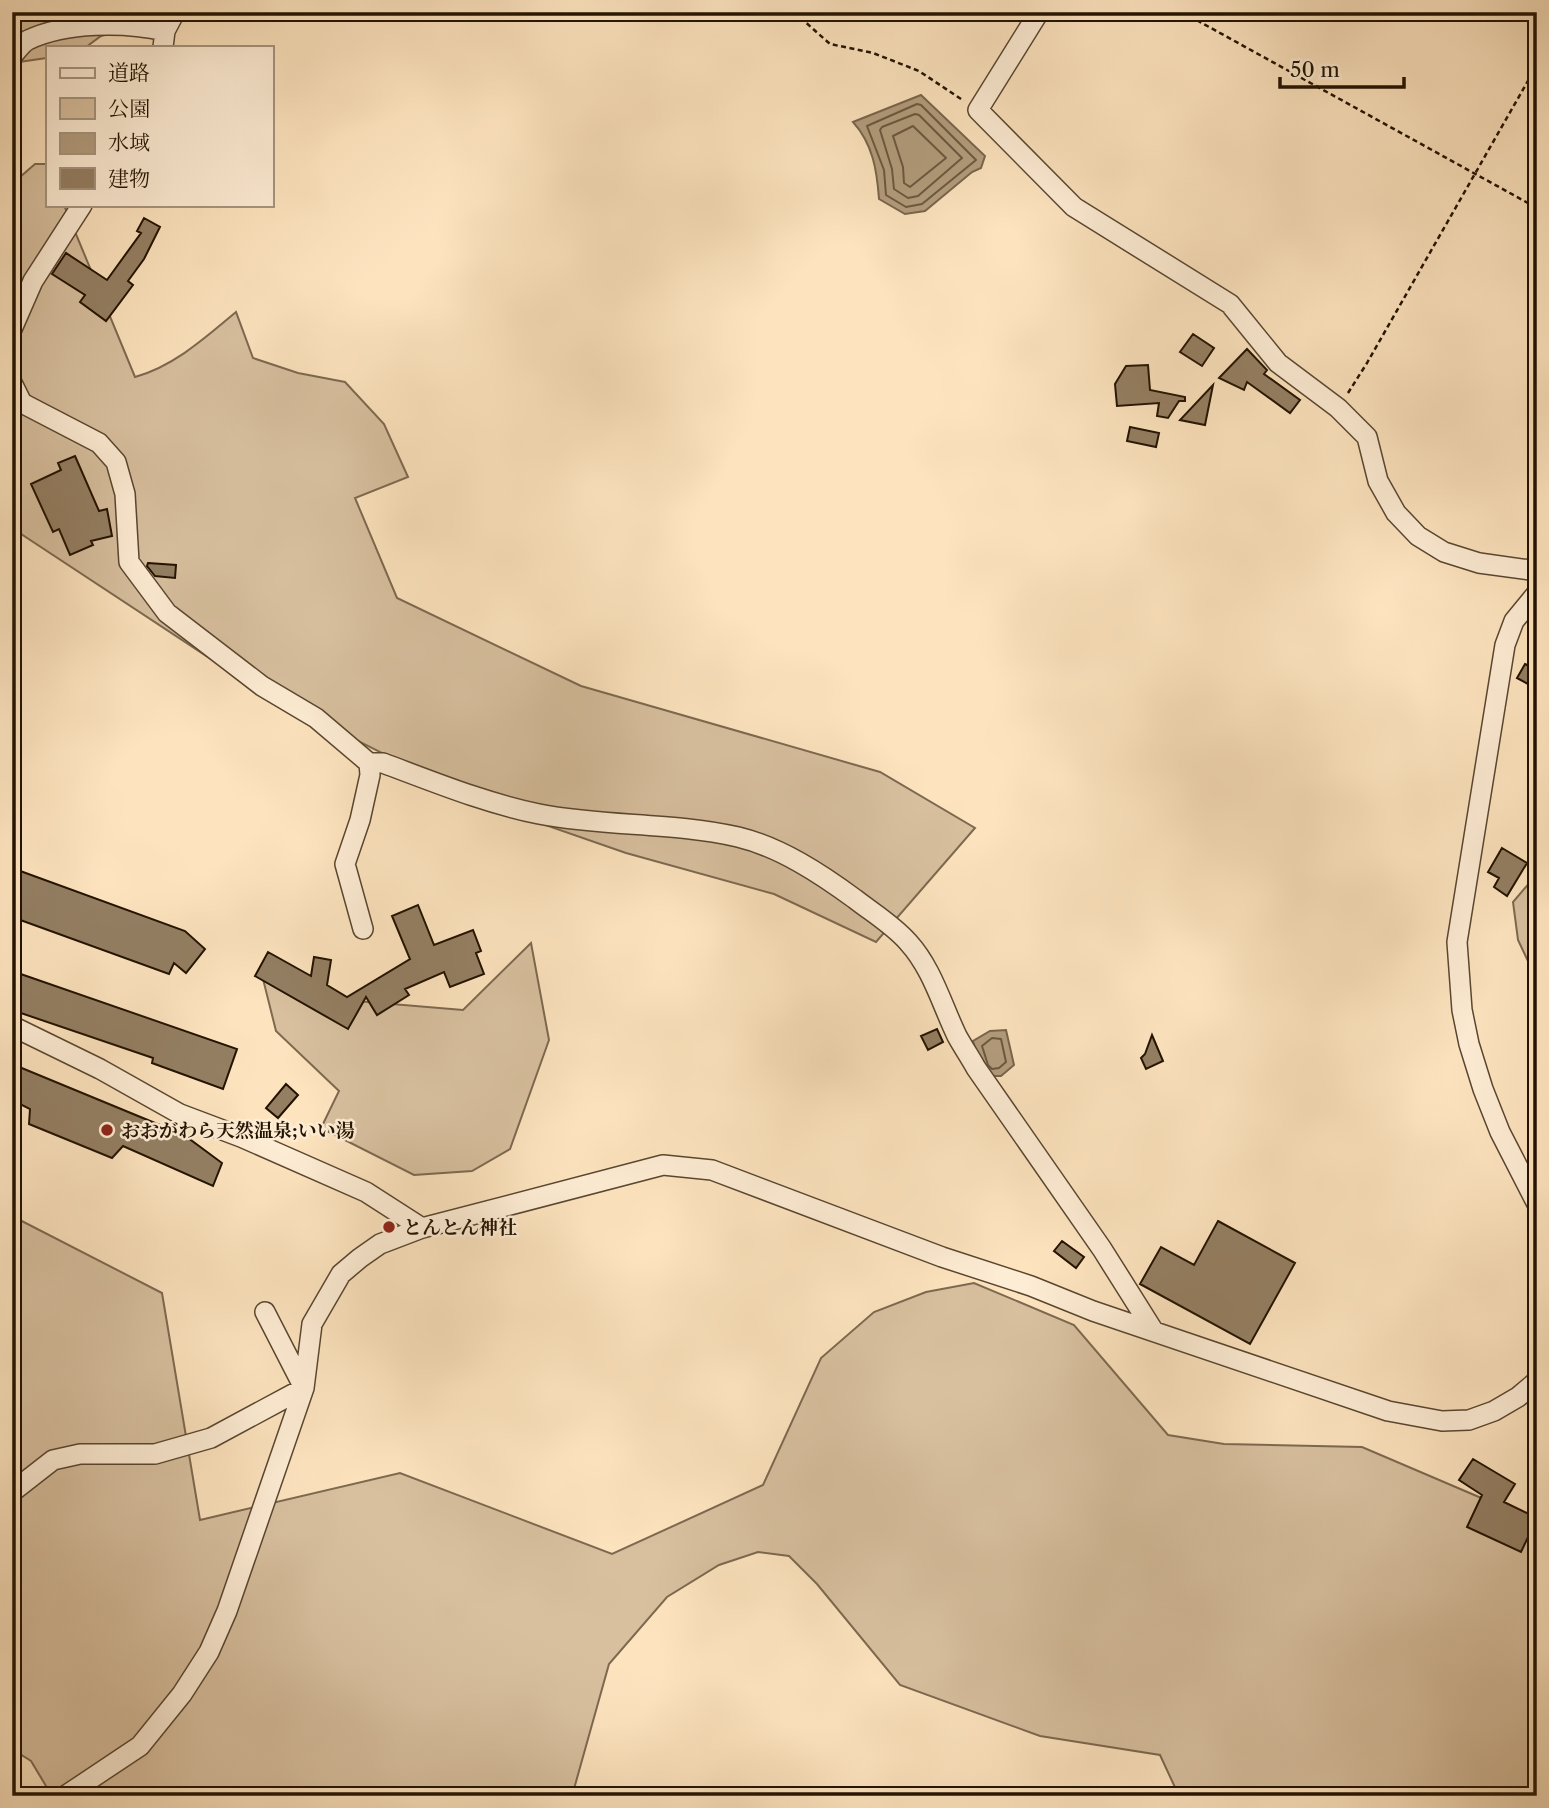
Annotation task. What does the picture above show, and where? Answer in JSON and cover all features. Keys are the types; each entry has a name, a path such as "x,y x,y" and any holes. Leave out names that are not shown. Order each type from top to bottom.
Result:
{"street":[{"path":"12,56 26,41 70,27 104,25 164,39 175,12"},
{"path":"1040,12 978,110 1074,206 1230,304 1279,363 1338,408 1367,437 1378,481 1396,513 1419,536 1455,556 1479,563 1537,571"},
{"path":"12,329 33,281 81,206"},
{"path":"12,292 33,281"},
{"path":"12,383 22,403 99,443 116,462 125,494 129,562 167,613 262,686 316,719 369,763 383,762 477,798 536,813 583,821 662,825 740,837 776,851 831,881 888,924 909,943 924,966 976,1068 1102,1250 1153,1330"},
{"path":"1537,593 1514,621 1504,645 1457,942 1462,1010 1469,1044 1500,1132 1537,1204"},
{"path":"363,929 345,864 360,820 370,775 369,763"},
{"path":"12,1027 100,1069 180,1114 366,1192 422,1228"},
{"path":"65,1796 140,1746 183,1694 209,1652 227,1611 304,1388 312,1324 341,1274 380,1244 422,1228 663,1165 712,1170 1093,1311 1388,1411 1442,1421 1469,1420 1494,1411 1518,1397 1537,1381"},
{"path":"265,1312 304,1388"},
{"path":"12,1492 53,1460 80,1454 155,1454 166,1451 211,1438 304,1388"}],"path":[{"path":"794,12 830,44 873,53 919,71 978,110"},
{"path":"1182,12 1537,208"},
{"path":"1338,408 1367,363 1537,65"}],"green space":[{"path":"12,12 154,12 126,29 101,36 87,46 46,46 46,58 12,63"},
{"path":"35,164 46,164 46,206 64,206 135,377 176,358 236,312 253,358 298,373 345,382 384,424 408,477 355,498 397,598 581,686 880,772 975,828 876,942 774,894 626,853 482,803 264,694 12,528 12,184"},
{"path":"1537,874 1537,980 1518,940 1513,902"},
{"path":"531,943 549,1040 510,1149 472,1171 414,1175 321,1128 339,1091 276,1031 263,979 308,997 463,1010"},
{"path":"12,1216 162,1293 200,1520 400,1473 612,1554 763,1485 821,1358 874,1312 926,1292 974,1283 1074,1325 1168,1435 1224,1444 1362,1447 1486,1500 1532,1532 1537,1539 1537,1796 1179,1796 1160,1755 1040,1736 900,1685 817,1584 789,1556 758,1552 719,1565 667,1597 609,1664 572,1796 52,1796 31,1761 12,1749"}],"water":[{"path":"921,95 985,156 981,168 972,172 925,211 905,214 879,199 873,158 860,130 853,122"},
{"path":"1006,1030 1014,1065 1001,1076 990,1076 977,1055 973,1041 990,1031"}],"building":[{"path":"144,218 160,227 144,259 128,281 133,285 106,321 80,302 85,295 52,274 66,253 107,280 141,233 137,231"},
{"path":"1193,334 1214,348 1202,366 1180,352"},
{"path":"1247,349 1267,370 1264,374 1300,400 1290,413 1247,382 1244,390 1219,378"},
{"path":"1148,365 1150,390 1185,397 1185,401 1179,401 1168,418 1157,416 1159,403 1117,406 1115,384 1126,366"},
{"path":"1213,385 1205,425 1180,420"},
{"path":"1130,427 1159,433 1156,447 1127,441"},
{"path":"75,456 99,511 107,509 112,536 91,541 93,545 70,555 59,529 53,532 31,484 61,470 58,463"},
{"path":"148,563 176,565 175,578 155,576 147,566"},
{"path":"1525,664 1537,670 1537,689 1517,678"},
{"path":"1502,848 1527,863 1507,896 1494,887 1499,878 1488,872"},
{"path":"12,868 185,931 205,949 186,973 174,963 169,974 12,917"},
{"path":"418,905 434,945 473,930 481,951 476,953 484,974 450,987 444,972 405,989 409,995 377,1015 366,997 348,1029 255,976 268,952 311,976 314,957 331,960 327,985 347,997 410,959 392,916"},
{"path":"12,971 237,1049 223,1089 152,1063 153,1058 12,1010"},
{"path":"937,1029 943,1042 928,1050 921,1036"},
{"path":"1152,1035 1163,1061 1146,1069 1141,1058"},
{"name":"おおがわら天然温泉;いい湯","path":"12,1064 184,1135 222,1163 213,1186 123,1146 112,1158 29,1124 30,1109 12,1100"},
{"path":"286,1084 298,1095 278,1118 266,1108"},
{"path":"1218,1221 1295,1263 1250,1344 1140,1284 1161,1247 1194,1265"},
{"path":"1062,1241 1084,1257 1076,1268 1054,1251"},
{"path":"1473,1459 1515,1484 1504,1502 1537,1518 1521,1552 1467,1527 1482,1495 1459,1480"}],"place":[{"name":"おおがわら天然温泉;いい湯","path":"107,1130"},
{"name":"とんとん神社","path":"389,1227"}]}
